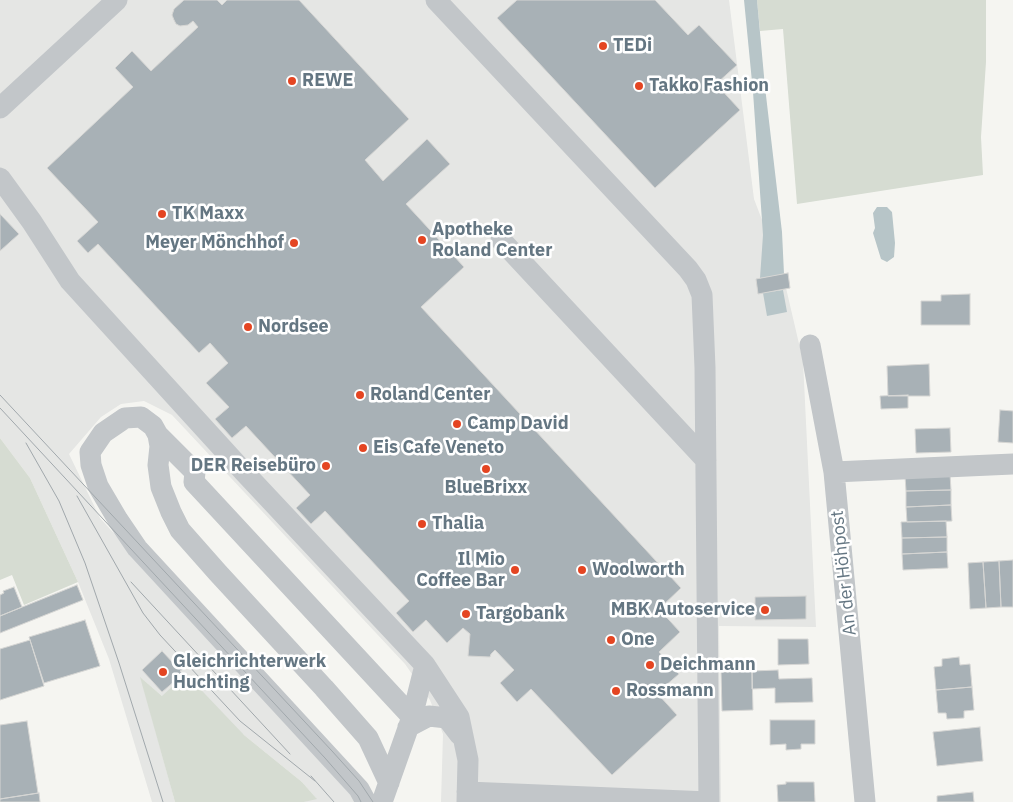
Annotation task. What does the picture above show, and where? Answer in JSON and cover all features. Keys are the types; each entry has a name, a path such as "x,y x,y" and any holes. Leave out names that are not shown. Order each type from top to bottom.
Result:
{"street":[{"path":"0,108 116,0"},
{"path":"0,178 32,222 70,281 244,472 425,665 459,717 468,760 467,797 709,802 705,368 702,295 696,280 688,269 436,0"},
{"path":"501,240 706,460"},
{"name":"An der Höhpost","path":"810,345 834,472 865,802"},
{"path":"366,802 359,789 137,548 98,486 91,465 90,452 103,433 125,418 141,417 153,426 158,434 195,472 194,482 410,722"},
{"path":"158,434 160,446 158,465 162,486 171,512 180,530 368,738 386,792"},
{"path":"834,472 1013,464"},
{"path":"386,792 410,722 425,665"},
{"path":"410,722 429,716 447,718 464,739"}],"shaded area":[{"path":"0,0 729,0 754,199 783,275 803,361 816,627 719,626 721,802 441,802 443,734 430,700 405,664 172,415 144,401 121,404 101,417 69,454 100,518 357,802 304,802 316,798 302,782 244,735 162,696 141,678 175,802 152,802 109,659 78,582 30,478 0,438"},
{"path":"744,0 757,0 782,232 784,274 760,278 763,235 753,92"},
{"path":"757,0 986,0 986,62 981,137 983,175 797,204 783,29 760,31"},
{"path":"877,207 887,207 892,212 895,243 894,257 887,262 881,259 873,233 875,228 873,213"},
{"path":"783,290 787,312 767,316 763,293"},
{"path":"0,438 30,478 78,582 24,605 12,575 0,580"},
{"path":"186,674 244,735 302,782 317,799 304,802 175,802 140,677 162,696"}],"building":[{"name":"Roland Center","path":"184,0 217,0 222,5 227,0 299,0 409,119 365,160 383,181 427,139 450,164 406,204 464,267 421,307 681,588 659,609 680,632 659,652 679,674 657,693 677,715 612,775 531,689 517,702 500,683 514,670 495,650 490,657 468,656 470,634 463,628 447,643 426,620 413,632 396,613 409,601 325,511 311,524 296,508 310,495 246,426 232,438 215,419 229,407 206,383 228,363 210,343 199,353 98,244 88,253 77,241 98,222 47,168 133,87 115,68 132,51 151,71 198,27 193,21 188,25 180,26 176,24 172,15 174,9"},
{"path":"517,0 655,0 688,35 699,25 737,65 716,84 740,110 655,188 497,18"},
{"path":"0,214 19,234 0,251"},
{"path":"788,273 790,288 758,294 756,279"},
{"path":"970,294 970,325 921,325 921,301 941,301 941,295"},
{"path":"929,364 930,396 888,396 887,366"},
{"path":"908,395 908,408 881,409 880,396"},
{"path":"1000,410 1013,411 1013,443 998,442"},
{"path":"950,428 951,452 916,453 915,429"},
{"path":"950,474 951,490 906,491 905,476"},
{"path":"951,490 951,505 906,507 906,491"},
{"path":"951,505 952,521 907,522 906,507"},
{"path":"946,521 947,537 902,538 901,522"},
{"path":"947,537 947,552 902,554 902,538"},
{"path":"947,552 948,568 903,570 902,554"},
{"path":"1013,560 1013,607 1001,607 999,561"},
{"path":"999,561 1001,607 986,608 983,562"},
{"path":"983,562 986,608 970,609 968,563"},
{"path":"77,585 83,600 0,633 0,616"},
{"path":"14,587 22,607 0,616 0,595 4,593 3,591"},
{"path":"806,596 806,619 755,620 755,597"},
{"path":"85,620 100,666 44,683 29,637"},
{"path":"778,639 808,639 809,664 778,665"},
{"path":"30,640 44,686 0,700 0,649"},
{"name":"Gleichrichterwerk Huchting","path":"162,651 176,666 178,664 183,669 180,671 183,674 162,692 142,670"},
{"path":"959,657 960,665 970,664 972,687 936,690 934,667 942,666 942,659"},
{"path":"778,670 779,679 812,678 813,702 775,703 775,688 752,689 752,671"},
{"path":"752,671 753,710 722,711 721,672"},
{"path":"972,687 974,710 964,711 964,718 947,719 946,713 938,713 936,690"},
{"path":"770,720 815,720 815,744 801,744 801,749 786,750 786,744 770,745"},
{"path":"27,721 38,793 0,799 0,725"},
{"path":"980,727 983,761 937,766 933,732"},
{"path":"786,782 814,782 815,802 778,802 777,785 786,784"},
{"path":"973,792 974,802 937,802 937,796"},
{"path":"39,793 40,802 0,802 0,799"}],"tram line":[{"path":"0,395 332,751 359,781 373,802"},
{"path":"0,408 325,758 361,802"},
{"path":"26,443 59,501 85,563 163,802"},
{"path":"77,496 143,613 160,635 240,721 315,781"},
{"path":"131,582 290,754"},
{"path":"311,776 334,802"}],"place":[{"name":"TEDi","path":"603,46"},
{"name":"REWE","path":"292,81"},
{"name":"Takko Fashion","path":"639,86"},
{"name":"TK Maxx","path":"162,214"},
{"name":"Apotheke Roland Center","path":"422,240"},
{"name":"Meyer Mönchhof","path":"294,243"},
{"name":"Nordsee","path":"248,327"},
{"name":"Roland Center","path":"360,395"},
{"name":"Camp David","path":"457,424"},
{"name":"Eis Cafe Veneto","path":"363,448"},
{"name":"DER Reisebüro","path":"326,466"},
{"name":"BlueBrixx","path":"486,469"},
{"name":"Thalia","path":"422,524"},
{"name":"Il Mio Coffee Bar","path":"515,570"},
{"name":"Woolworth","path":"582,570"},
{"name":"MBK Autoservice","path":"765,610"},
{"name":"Targobank","path":"466,614"},
{"name":"One","path":"611,640"},
{"name":"Deichmann","path":"650,665"},
{"name":"Gleichrichterwerk Huchting","path":"163,672"},
{"name":"Rossmann","path":"616,691"}]}
